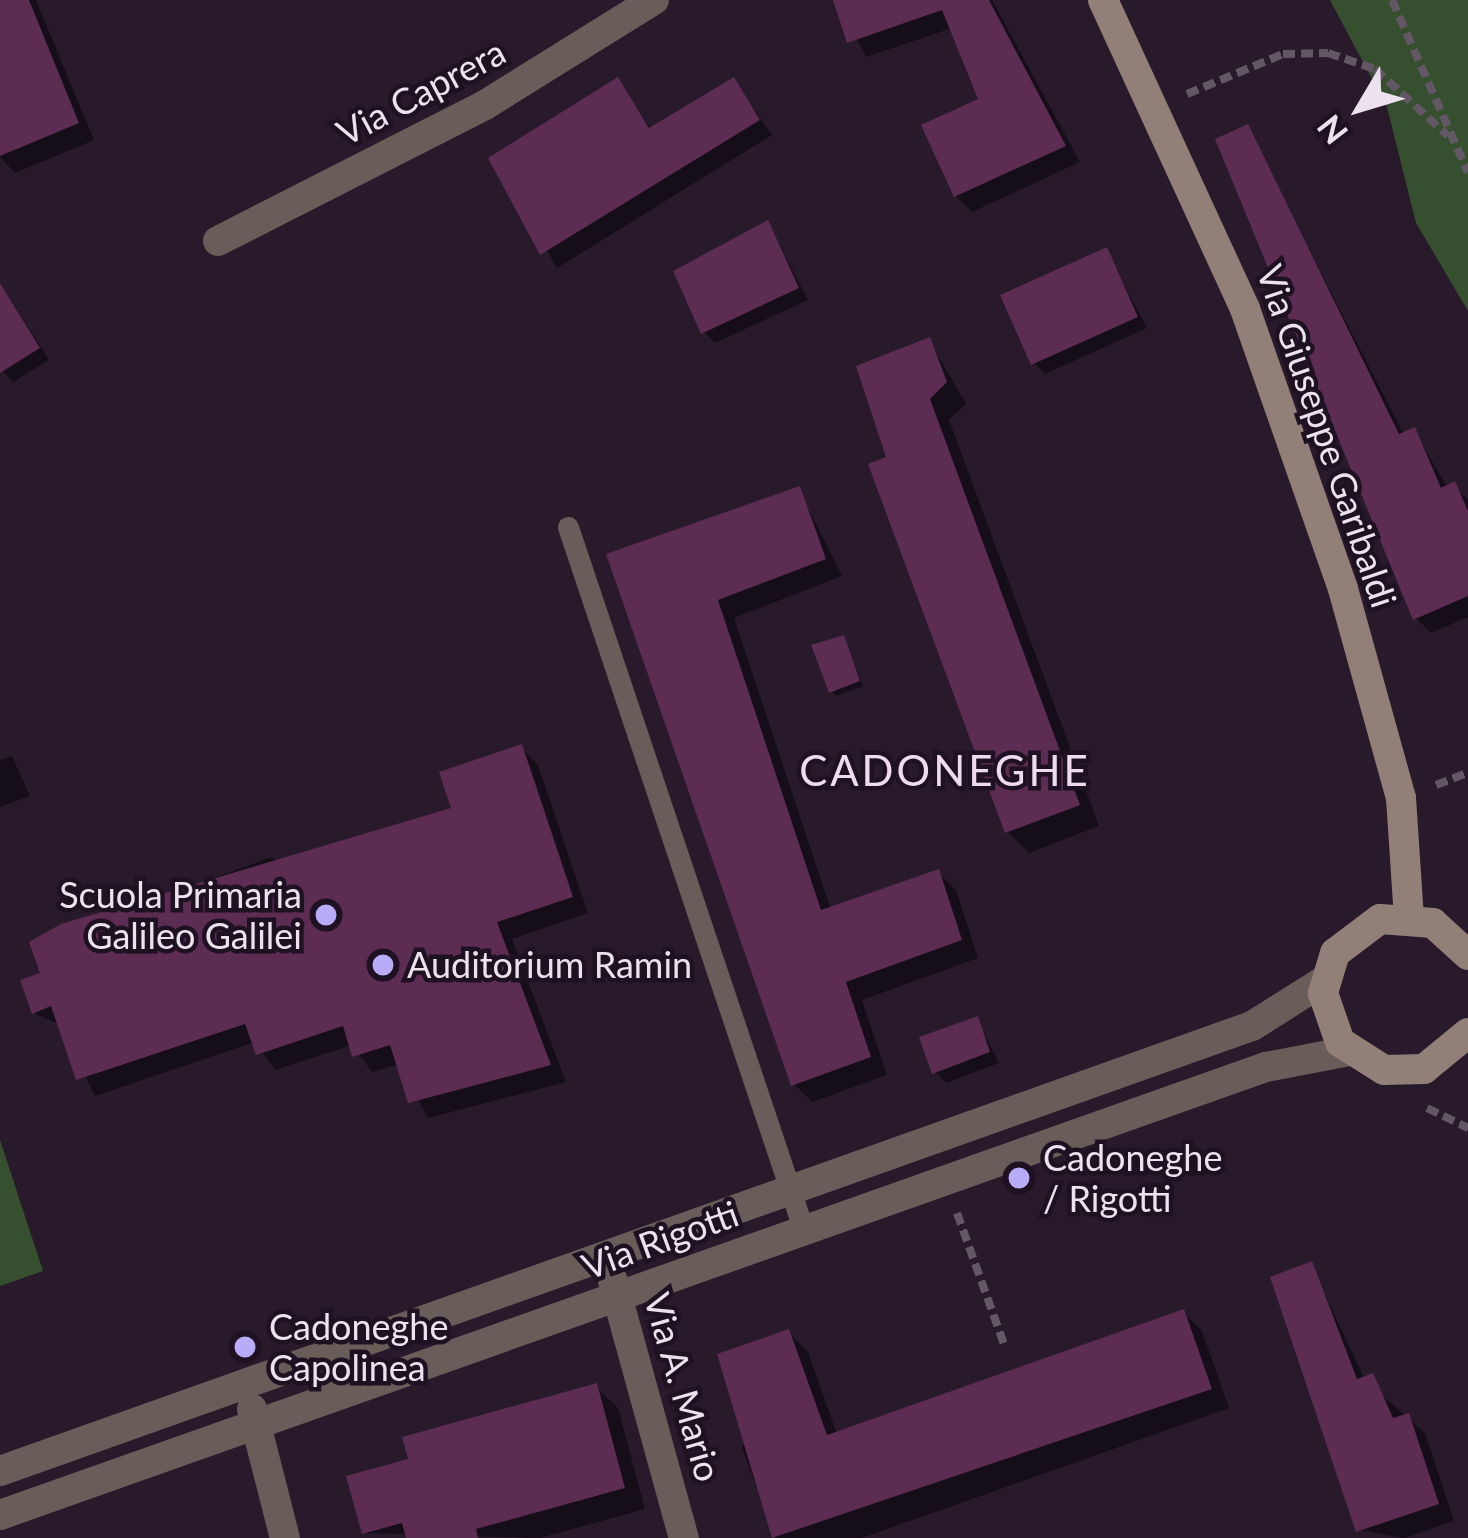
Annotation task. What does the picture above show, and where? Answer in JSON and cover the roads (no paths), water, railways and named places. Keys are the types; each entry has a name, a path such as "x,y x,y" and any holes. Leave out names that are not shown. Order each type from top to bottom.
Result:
{"main road":[{"name":"Via Giuseppe Garibaldi","path":"1102,0 1156,108 1245,310 1343,590 1401,798 1409,917"},
{"path":"1465,1047 1404,1072 1349,1052 1327,1019 1325,980 1354,932 1409,917 1467,952"}],"street":[{"name":"Via Caprera","path":"218,241 485,105 654,0"},
{"name":"Via Rigotti","path":"0,1471 1252,1026 1325,980"},
{"name":"Via Rigotti","path":"0,1515 1266,1067 1349,1052"},
{"name":"Via A. Mario","path":"604,1258 685,1538"},
{"path":"244,1386 285,1538"}],"lane":[{"path":"568,527 804,1231"}],"place":[{"name":"Scuola Primaria Galileo Galilei","path":"326,915"},
{"name":"Auditorium Ramin","path":"383,965"},
{"name":"Cadoneghe / Rigotti","path":"1019,1178"},
{"name":"Cadoneghe Capolinea","path":"245,1347"}],"district":[{"name":"CADONEGHE","path":"945,770"}]}
